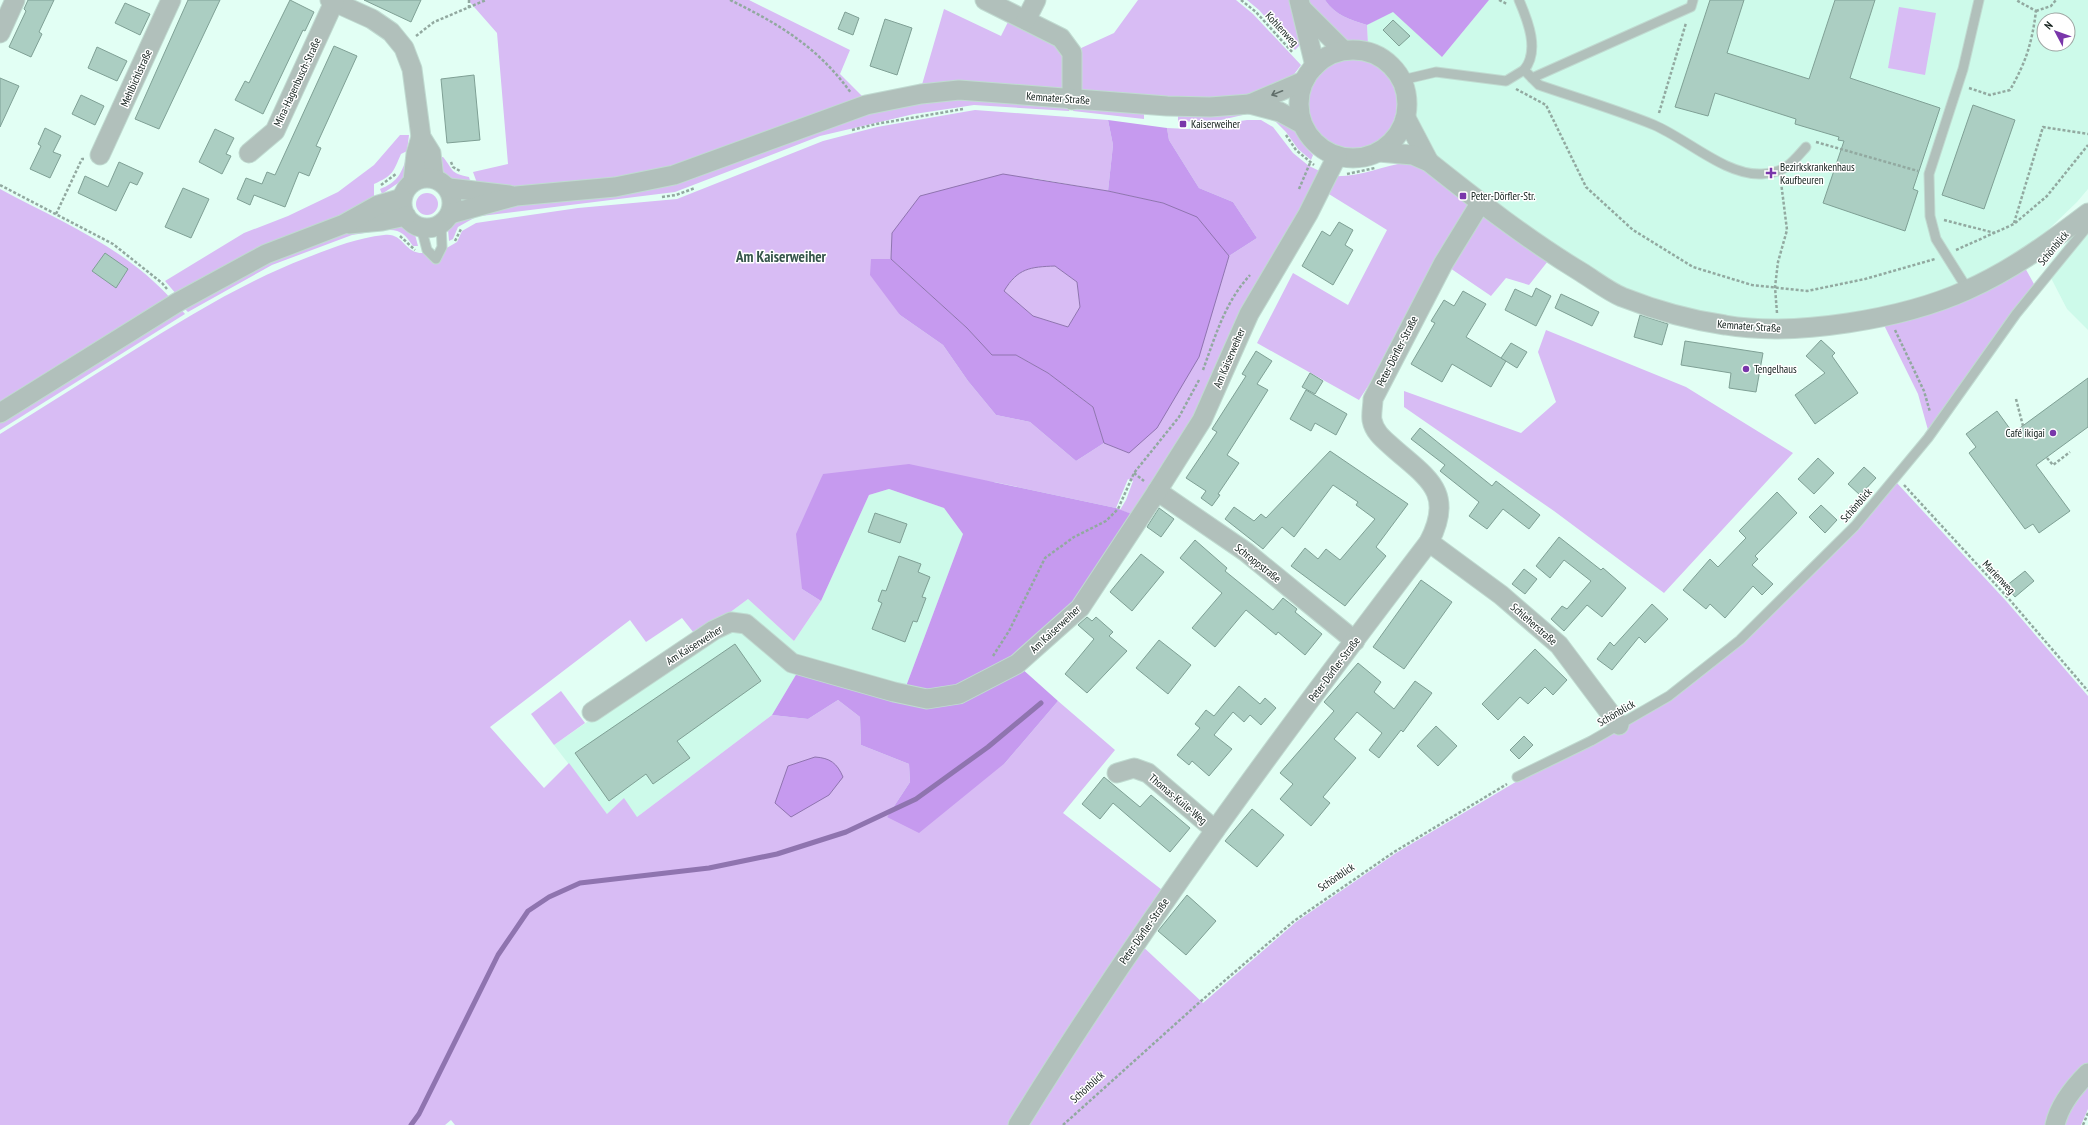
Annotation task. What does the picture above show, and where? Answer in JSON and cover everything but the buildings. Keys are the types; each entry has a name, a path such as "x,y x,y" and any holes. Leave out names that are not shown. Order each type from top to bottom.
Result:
{"street":[{"path":"0,33 15,0"},
{"name":"Mehlbichlstraße","path":"100,155 171,0"},
{"path":"985,0 1061,38 1072,53 1072,100"},
{"path":"1026,20 1036,0"},
{"path":"332,1 372,19 391,32 402,46 412,69 421,137 416,154 413,181"},
{"name":"Mina-Hagenbusch-Straße","path":"249,153 275,131 332,1"},
{"path":"1301,5 1310,72 1299,103 1302,124 1314,142 1322,149 1334,164 1351,158 1366,157 1378,160 1397,136 1406,118 1406,92 1402,80 1392,65 1377,55 1361,50 1343,50 1328,56 1310,72"},
{"path":"1301,5 1343,50"},
{"name":"Kemnater Straße","path":"1250,104 1310,72"},
{"name":"Kemnater Straße","path":"516,196 615,187 674,175 863,106 921,94 959,90 1072,100 1167,106 1210,107 1250,104 1280,112 1302,124"},
{"name":"Kemnater Straße","path":"1406,118 1429,162"},
{"path":"421,137 431,153 441,183 453,203 445,219"},
{"name":"Kemnater Straße","path":"1378,160 1413,155 1429,162 1553,255 1621,296 1682,317 1727,326 1777,329 1830,324 1888,316 1927,306 1968,290 2031,256 2088,213"},
{"name":"Am Kaiserweiher","path":"592,712 714,630 731,622 746,624 792,663 894,692 927,699 959,694 1017,664 1080,608 1157,491 1202,420 1249,314 1308,214 1334,164"},
{"path":"409,214 406,188 413,181 423,177 441,183 474,190 516,196"},
{"path":"0,413 178,302 266,254 344,224 378,205 409,214 428,228 445,219 516,196"},
{"name":"Peter-Dörfler-Straße","path":"1018,1125 1136,940 1215,830 1429,542 1437,526 1440,502 1432,483 1379,436 1372,421 1373,399 1443,264 1481,202"},
{"name":"Schroppstraße","path":"1157,491 1246,552 1355,640"},
{"name":"Schleherstraße","path":"1429,542 1501,595 1559,645 1620,725"},
{"name":"Thomas-Kuile-Weg","path":"1117,773 1134,768 1148,774 1215,830"},
{"path":"2055,1125 2056,1118 2077,1084 2088,1073"}],"lane":[{"path":"1402,80 1436,72 1506,81 1524,70 1530,62 1532,36 1519,0"},
{"path":"1968,290 1945,255 1936,238 1930,216 1930,174 1963,69 1979,0"},
{"path":"1532,78 1692,4"},
{"path":"1524,70 1539,85 1655,125 1733,168 1747,173 1762,174 1788,168 1806,147"},
{"path":"409,214 427,250 436,260 442,247 445,219"},
{"name":"Schönblick","path":"1518,777 1620,725 1669,696 1740,640 1855,526 1935,428 2016,314 2087,227 2088,222"}],"path":[{"path":"469,0 469,8"},
{"path":"402,46 434,22 486,0"},
{"path":"730,0 772,20 805,43 838,75 863,106"},
{"name":"Kohlenweg","path":"1241,0 1256,12 1310,72"},
{"path":"2016,0 2036,11 2051,6 2056,0"},
{"path":"1655,125 1692,4"},
{"path":"1957,86 1990,95 2010,90 2024,66 2032,38 2036,11"},
{"path":"1506,81 1520,92 1546,105 1586,187 1633,230 1693,267 1752,285 1775,288 1807,291 1865,278 1945,255 1996,233 2014,224 2047,196 2088,146"},
{"path":"845,132 903,119 967,108"},
{"path":"2014,224 2043,127 2088,134"},
{"path":"1285,134 1296,150 1310,163 1334,164 1342,175 1378,160"},
{"path":"1806,147 1818,141 1905,167"},
{"path":"56,214 82,159 100,155"},
{"path":"1298,192 1310,163"},
{"path":"1777,170 1782,185 1787,230 1778,262 1775,288 1777,329"},
{"path":"0,185 113,244 162,283 178,302"},
{"path":"661,197 676,196 698,187"},
{"path":"1930,216 1996,233"},
{"path":"442,247 455,241 460,230 464,226"},
{"path":"396,233 412,248 418,251 427,250"},
{"path":"990,659 999,649 1045,558 1074,537 1106,521 1118,509 1134,473 1179,417 1201,375 1221,320 1233,297 1252,273"},
{"path":"1888,316 1924,392 1935,428"},
{"path":"2016,399 2024,426"},
{"path":"2046,458 2053,465 2070,452"},
{"name":"Marienweg","path":"1896,476 2009,599 2088,691"},
{"name":"Schönblick","path":"1063,1125 1201,1001 1294,921 1394,852 1518,777"},
{"path":"2084,1125 2088,1113"}],"shaded area":[{"path":"468,0 749,0 850,50 840,74 866,100 725,153 614,183 508,187 477,183 473,172 508,164 497,33"},
{"path":"1138,0 1236,0 1253,14 1301,65 1292,77 1248,98 1209,100 1077,94 1079,49 1114,33"},
{"path":"1247,0 1293,0 1301,44 1295,50 1259,10"},
{"path":"1306,0 1325,0 1333,10 1338,13 1349,19 1367,25 1368,44 1345,43"},
{"path":"1325,0 1489,0 1442,57 1393,12 1367,25 1349,19 1338,13 1333,10"},
{"name":"Bezirkskrankenhaus Kaufbeuren","path":"1489,0 2088,0 2088,189 2077,202 2027,250 1974,280 1880,310 1778,322 1728,319 1688,309 1626,288 1558,249 1433,158 1412,117 1414,92 1407,73 1396,59 1368,44 1367,25 1393,11 1442,57"},
{"path":"1899,7 1936,13 1925,75 1888,68"},
{"path":"944,9 1001,36 1009,20 1057,43 1068,56 1066,94 921,88"},
{"path":"1352,59 1369,62 1384,72 1394,87 1397,104 1394,121 1384,136 1369,146 1352,149 1335,146 1320,136 1310,121 1307,104 1310,87 1320,72 1335,62"},
{"path":"958,95 1071,105 1069,111 974,105 914,114 820,136 675,192 481,216 480,211 615,191 868,109"},
{"path":"1074,105 1144,114 1144,119 1073,111"},
{"path":"975,110 1108,120 1113,145 1108,191 1032,178 892,233 891,259 871,259 900,315 943,345 968,381 996,415 1030,422 1076,461 1104,443 1129,453 1216,298 1229,256 1257,238 1233,202 1199,188 1169,140 1167,128 1188,129 1247,120 1261,120 1273,127 1293,153 1309,166 1326,174 1219,374 1137,516 1120,510 1126,500 1133,481 1128,479 1116,508 994,482 823,474 802,589 821,601 794,641 748,599 697,637 682,618 646,642 630,620 490,727 544,788 569,763 607,814 624,798 637,817 772,715 808,719 838,700 860,717 861,745 909,764 910,782 887,817 1005,763 1058,701 1115,750 1063,813 1166,893 1014,1125 455,1125 451,1120 445,1125 0,1125 0,434 216,301 283,267 344,244 374,236 391,235 396,237 413,251 425,253 434,264 438,262 445,249 457,242 462,231 476,223 578,208 677,199 823,141 877,127"},
{"path":"1265,111 1294,130 1303,144 1313,155 1311,160 1298,149 1286,132 1275,121 1261,115 1247,114 1221,120 1178,122 1178,115"},
{"path":"1108,120 1167,128 1169,140 1199,188 1233,202 1257,238 1229,256 1218,244 1163,203 1108,191 1113,145"},
{"path":"400,135 409,135 407,151 401,154 394,169 386,178 374,184 374,200 177,295 165,281 244,233 288,216 338,192 374,165"},
{"path":"436,157 443,157 455,172 469,177 471,184 453,182 449,177 438,171"},
{"path":"406,159 410,160 404,179 382,194 380,189 386,187 397,178"},
{"path":"1408,162 1426,170 1472,204 1391,351 1359,400 1257,343 1293,273 1348,305 1387,230 1324,191 1331,176 1361,174"},
{"path":"1003,174 1108,191 1163,203 1197,217 1229,256 1199,357 1157,428 1129,453 1104,443 1093,407 1048,373 1016,355 992,355 967,328 891,259 892,233 920,196","holes":["1055,266 1077,282 1080,307 1068,327 1033,316 1004,291 1009,283 1020,273 1025,270 1038,267"]},
{"path":"0,189 113,250 154,281 172,300 0,406"},
{"path":"427,193 435,196 438,204 435,212 427,215 419,212 416,204 419,196"},
{"path":"1480,211 1548,261 1529,285 1506,278 1491,296 1447,266"},
{"path":"474,213 474,218 458,227 453,239 449,241 448,229 456,218"},
{"path":"402,222 405,227 414,231 418,246 413,246 400,232 389,230 388,224"},
{"path":"346,231 377,231 352,235 272,265 188,312 183,307 269,260"},
{"path":"2088,231 2088,330 2067,309 2050,276"},
{"path":"871,259 891,259 967,328 992,354 1016,355 1048,373 1093,407 1104,443 1076,461 1030,422 996,415 968,381 943,345 900,315 870,275"},
{"path":"1055,266 1077,282 1080,307 1068,327 1033,316 1004,291 1009,283 1025,270 1038,267"},
{"path":"2024,266 2034,284 1928,430 1918,394 1883,323"},
{"path":"180,308 185,314 0,430 0,419"},
{"path":"1546,330 1686,387 1793,453 1664,593 1554,511 1404,407 1404,391 1521,433 1556,402 1538,352"},
{"path":"909,464 1116,508 1137,516 1075,604 1020,667 1058,701 1005,763 919,833 887,817 910,782 909,764 861,745 860,717 838,700 808,719 772,715 800,668 905,689 963,534 944,508 889,489 869,495 821,601 802,589 796,534 823,474"},
{"path":"1896,482 2007,602 2088,696 2088,1065 2050,1125 1021,1125 1138,942 1203,1003 1296,922 1396,853 1519,780 1593,743 1743,642"},
{"path":"889,489 944,508 963,534 905,689 800,668 772,715 637,817 607,814 554,745 701,643 697,637 748,599 794,641 821,601 869,495"},
{"path":"561,691 585,723 554,745 531,714"},
{"path":"815,757 832,762 838,768 843,777 829,795 791,817 775,803 788,766"},
{"path":"2088,1081 2088,1109 2081,1125 2062,1125"}],"waterway":[{"path":"411,1125 419,1114 498,955 528,911 549,897 580,883 709,868 777,854 846,832 916,799 988,747 1041,703"}],"place":[{"name":"Kaiserweiher","path":"1183,124"},
{"name":"Bezirkskrankenhaus Kaufbeuren","path":"1771,173"},
{"name":"Peter-Dörfler-Str.","path":"1463,196"},
{"name":"Tengelhaus","path":"1746,369"},
{"name":"Café ikigai","path":"2053,433"}],"district":[{"name":"Am Kaiserweiher","path":"781,256"}]}
